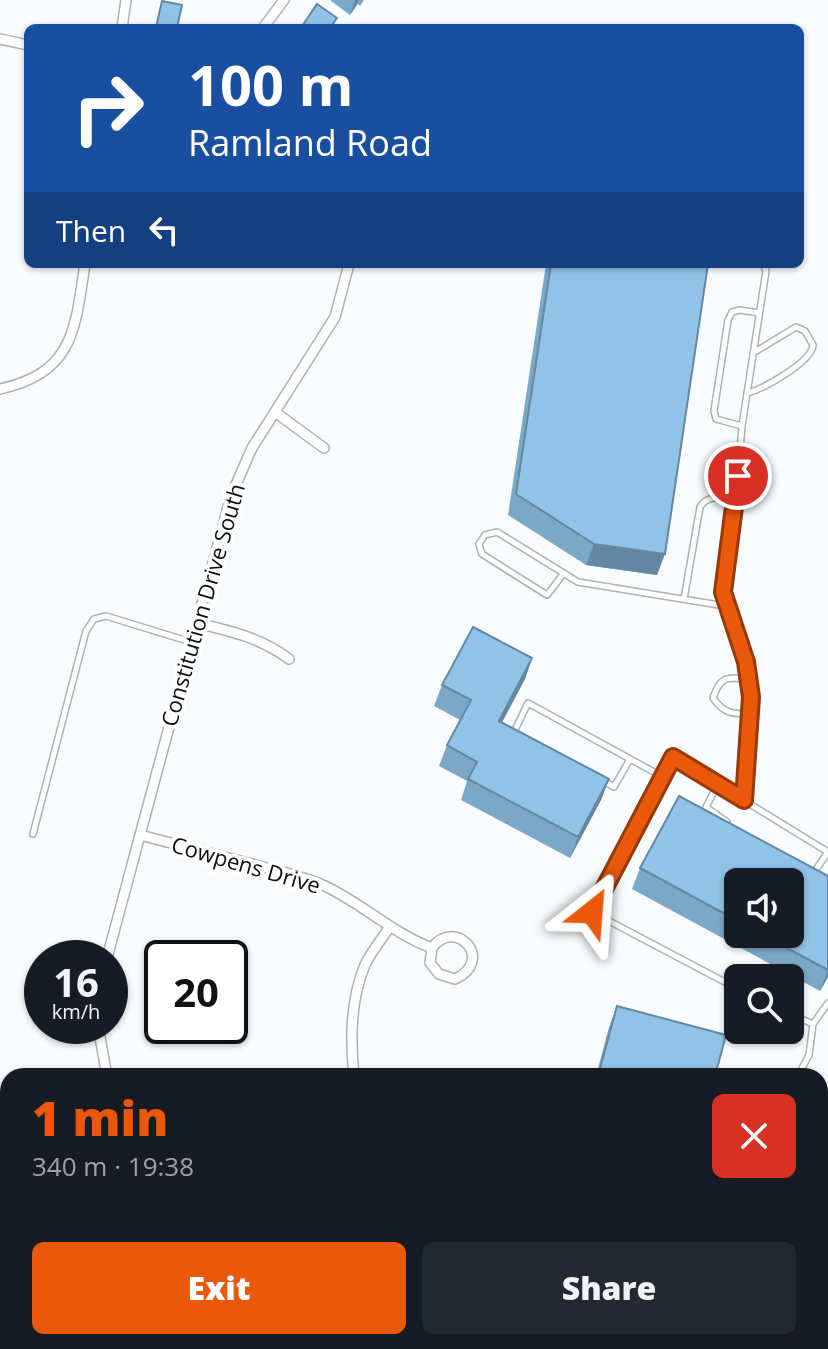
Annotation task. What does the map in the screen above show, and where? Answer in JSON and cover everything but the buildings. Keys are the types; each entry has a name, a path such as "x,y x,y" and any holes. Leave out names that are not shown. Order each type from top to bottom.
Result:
{"street":[{"path":"123,24 126,0"},
{"path":"266,24 284,0"},
{"path":"0,39 24,44"},
{"path":"0,389 23,384 48,371 66,348 76,324 84,268"},
{"name":"Constitution Drive South","path":"112,940 236,482 252,448 335,317 348,268"},
{"path":"275,412 324,448"},
{"path":"197,623 248,636 270,645 289,659"},
{"name":"Cowpens Drive","path":"140,835 325,886 409,940 432,948"},
{"path":"354,1068 351,1025 355,997 366,964 389,928"},
{"path":"450,935 461,938 470,947 474,959 471,966 455,979 439,974 430,963 432,948 437,941 450,935"},
{"path":"101,1044 106,1068"}],"lane":[{"path":"744,800 751,714 748,679 746,662 725,606 723,592 765,268"},
{"path":"742,426 716,419 714,411 728,320 732,312 740,310 759,313"},
{"path":"747,393 759,390 809,357 813,345 805,331 796,327 753,353"},
{"path":"684,599 700,507 712,497 736,500"},
{"path":"564,573 547,595 482,554 479,544 485,535 497,532 564,573 578,582 725,606"},
{"path":"33,834 86,631 94,619 106,616 192,643"},
{"path":"748,679 729,677 717,684 713,698 721,709 731,715 751,714"},
{"path":"526,739 513,732 528,703 663,777"},
{"path":"724,982 592,912 673,757 828,852 816,872 811,875 804,873"},
{"path":"602,780 614,787 630,759"},
{"path":"718,784 706,807 737,828"},
{"path":"802,1068 809,1055 813,1024 828,1003"},
{"path":"804,1020 813,1024"}],"route":[{"path":"592,912 673,757 744,800 751,697 746,662 725,606 723,592 738,476"}]}
